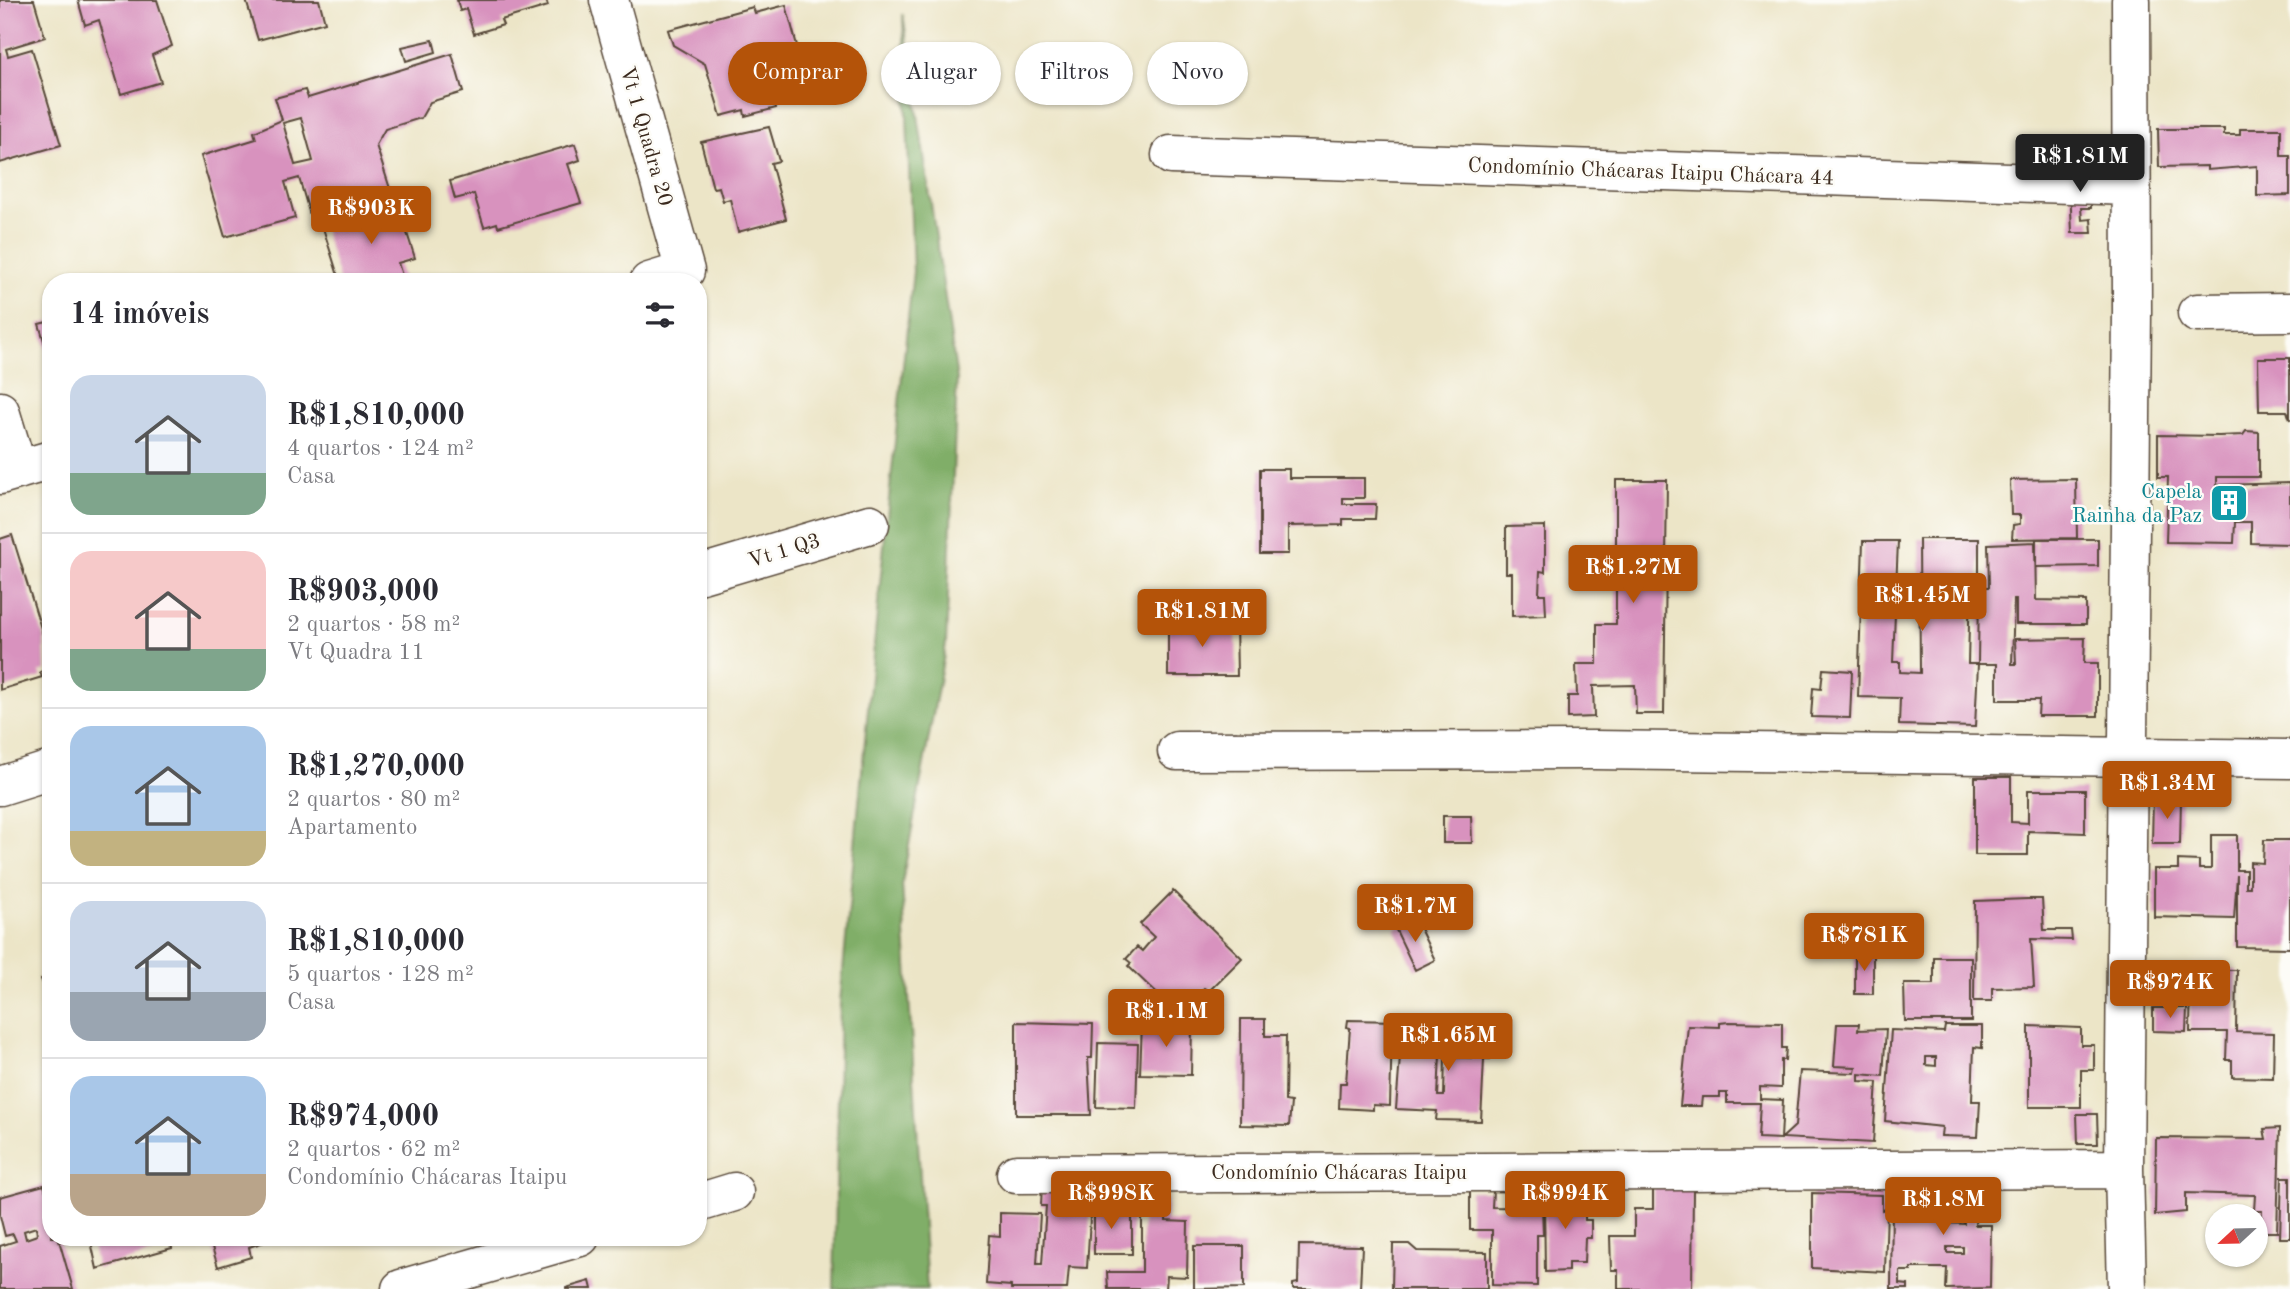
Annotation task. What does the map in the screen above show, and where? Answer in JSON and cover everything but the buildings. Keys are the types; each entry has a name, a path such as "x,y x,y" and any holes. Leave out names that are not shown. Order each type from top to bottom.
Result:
{"street":[{"name":"Vt 1 Quadra 20","path":"609,0 666,273"},
{"path":"2127,1289 2124,1170 2131,0"},
{"name":"Condomínio Chácaras Itaipu Chácara 44","path":"1171,155 2131,186"},
{"path":"2197,313 2290,312"},
{"path":"0,411 23,468"},
{"name":"Vt 1 Q3","path":"707,572 870,524"},
{"path":"1177,751 1594,750 2290,759"},
{"path":"0,786 42,773"},
{"name":"Condomínio Chácaras Itaipu","path":"1016,1174 2124,1170"},
{"path":"707,1200 734,1192"},
{"path":"401,1289 549,1246"}],"green space":[{"path":"903,14 907,42 904,42"},
{"path":"907,105 916,105 957,379 946,644 902,883 927,1289 834,1289 840,1002 913,271"}],"place":[{"name":"Capela Rainha da Paz","path":"2229,503"}]}
